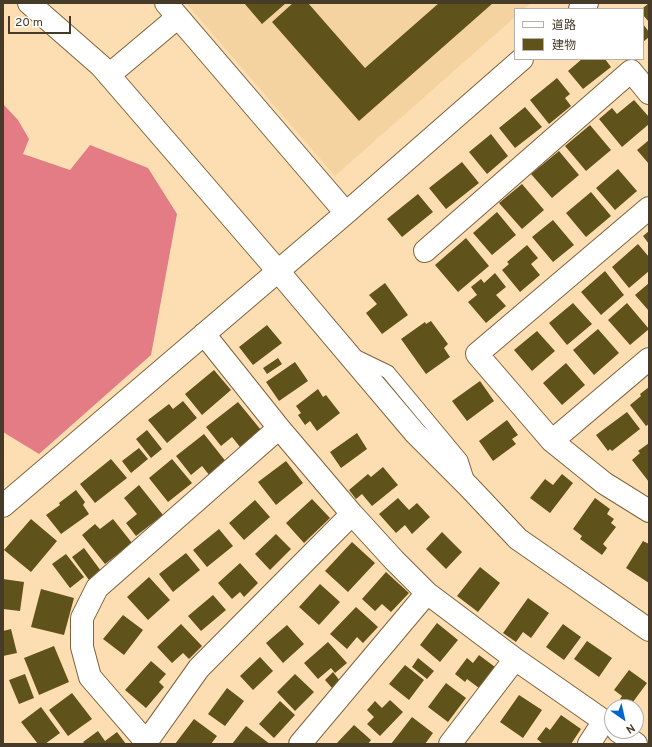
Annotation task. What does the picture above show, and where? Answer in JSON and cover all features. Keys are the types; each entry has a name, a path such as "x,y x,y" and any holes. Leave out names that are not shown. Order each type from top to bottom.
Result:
{"street":[{"path":"29,3 101,66 278,271 415,433 518,539 649,630"},
{"path":"109,75 172,10 346,213"},
{"path":"3,506 346,213 521,60"},
{"path":"425,251 631,71 649,92"},
{"path":"648,510 604,483 552,441 477,354 649,208"},
{"path":"204,334 279,428 352,514 394,560 427,593 515,659 604,721"},
{"path":"552,441 649,359"},
{"path":"279,428 97,588 82,618 82,647 90,677 147,743 199,668 352,514"},
{"path":"300,744 427,593"},
{"path":"450,744 515,659"},
{"path":"589,744 604,738"}],"shaded area":[{"path":"186,3 531,3 525,8 514,8 514,18 335,176"},
{"path":"3,104 18,120 29,139 23,154 70,170 90,145 148,168 177,214 151,355 39,454 3,432"}],"building":[{"path":"244,3 286,3 262,24"},
{"path":"293,3 308,3 365,68 439,3 493,3 359,121 272,22"},
{"path":"649,3 649,22 644,16 643,8"},
{"path":"644,25 649,32 649,37 644,41"},
{"path":"581,60 606,60 611,67 583,89 568,71"},
{"path":"557,78 570,94 565,98 571,106 549,124 530,100"},
{"path":"634,100 649,117 649,124 622,147 599,119 612,108 617,114"},
{"path":"525,107 542,127 515,148 499,128"},
{"path":"590,125 611,150 586,171 565,146"},
{"path":"491,134 508,156 487,174 469,152"},
{"path":"649,140 649,164 637,150"},
{"path":"559,151 579,175 552,198 531,174"},
{"path":"462,162 479,183 446,209 429,188"},
{"path":"618,169 637,191 615,210 596,188"},
{"path":"522,184 544,210 522,229 499,203"},
{"path":"591,192 611,216 586,237 566,213"},
{"path":"418,194 433,212 402,237 387,219"},
{"path":"497,212 516,235 492,255 473,233"},
{"path":"553,220 574,245 553,262 532,237"},
{"path":"649,231 649,244 643,236"},
{"path":"466,238 489,266 458,292 435,265"},
{"path":"638,244 649,257 649,271 629,288 612,267"},
{"path":"527,245 538,258 531,264 540,275 520,292 502,270 509,264 507,262"},
{"path":"605,271 624,295 601,315 581,292"},
{"path":"495,273 506,287 496,295 506,306 486,323 468,302 477,295 471,287 481,279 484,283"},
{"path":"385,283 408,315 382,334 366,313 377,304 369,295"},
{"path":"649,283 649,311 635,295"},
{"path":"573,303 592,324 567,345 549,323"},
{"path":"627,303 649,329 630,345 608,320"},
{"path":"431,321 448,344 444,348 450,357 426,374 401,339 425,322 426,324"},
{"path":"267,325 282,343 253,365 239,347"},
{"path":"598,329 619,353 594,375 573,350"},
{"path":"537,331 555,351 532,371 514,350"},
{"path":"278,358 282,364 267,374 263,368"},
{"path":"295,362 308,381 279,401 266,382"},
{"path":"566,363 585,385 562,405 543,383"},
{"path":"214,370 231,390 202,415 185,394"},
{"path":"480,381 494,401 467,421 452,401"},
{"path":"649,387 649,424 646,426 630,405"},
{"path":"318,389 323,397 326,395 340,413 317,431 310,421 305,425 298,415 301,413 296,406"},
{"path":"183,401 197,418 167,443 148,420 169,404 173,409"},
{"path":"238,402 261,430 240,447 232,437 221,446 206,427"},
{"path":"627,412 640,429 612,451 610,449 608,451 596,435"},
{"path":"507,420 518,435 512,439 516,444 493,461 479,441"},
{"path":"147,430 162,449 151,458 136,439"},
{"path":"357,433 367,449 341,468 330,452"},
{"path":"204,434 227,463 210,476 202,466 191,475 176,456"},
{"path":"649,443 649,482 632,460 640,453 638,451"},
{"path":"139,448 148,459 131,473 122,461"},
{"path":"111,459 127,478 95,503 80,484"},
{"path":"172,459 192,483 168,502 149,478"},
{"path":"286,461 303,483 276,505 258,482"},
{"path":"383,467 398,485 372,506 362,494 356,499 349,490 368,474 371,477"},
{"path":"562,474 573,483 550,513 530,498 545,479 553,485"},
{"path":"139,485 163,515 136,536 126,523 137,514 124,498"},
{"path":"76,490 85,502 83,505 89,514 61,534 46,515 60,505 59,503"},
{"path":"398,498 409,510 417,503 430,517 412,534 405,525 396,533 379,514"},
{"path":"595,498 610,509 607,514 614,519 611,523 616,527 603,544 607,548 602,555 580,539 582,536 573,529"},
{"path":"312,499 330,518 304,543 286,523"},
{"path":"255,500 270,517 244,540 229,523"},
{"path":"31,519 57,541 31,572 4,550"},
{"path":"113,519 132,543 105,564 82,535 95,524 100,529"},
{"path":"219,529 233,546 207,567 193,550"},
{"path":"442,532 462,552 446,569 426,549"},
{"path":"276,534 291,549 270,570 255,554"},
{"path":"643,541 649,544 649,583 626,568"},
{"path":"352,542 375,563 348,592 325,571"},
{"path":"84,548 101,571 89,580 72,557"},
{"path":"186,553 200,570 173,592 159,574"},
{"path":"66,554 84,577 70,588 52,564"},
{"path":"240,563 258,583 244,597 240,592 232,599 218,583"},
{"path":"480,567 500,583 478,612 457,596"},
{"path":"386,572 409,593 391,612 382,604 375,611 362,599"},
{"path":"149,577 170,600 148,620 127,597"},
{"path":"3,579 24,582 20,611 3,609"},
{"path":"320,584 340,602 319,625 299,607"},
{"path":"41,589 74,598 64,635 31,627"},
{"path":"213,595 226,610 201,631 188,616"},
{"path":"528,598 549,613 531,638 523,632 516,642 503,633"},
{"path":"356,607 378,627 363,643 357,637 347,649 330,634"},
{"path":"123,615 143,630 124,655 103,639"},
{"path":"437,623 458,640 440,662 420,645"},
{"path":"181,624 202,646 189,659 183,653 172,663 157,647"},
{"path":"563,624 581,637 564,660 546,647"},
{"path":"287,625 304,644 283,663 266,643"},
{"path":"11,629 17,653 3,656 3,631"},
{"path":"587,641 612,658 599,677 574,659"},
{"path":"328,642 347,663 335,673 331,668 318,679 304,663"},
{"path":"54,646 69,682 39,695 24,658"},
{"path":"479,655 495,667 479,688 467,679 465,682 455,674 467,658 473,663"},
{"path":"260,657 273,671 253,690 240,676"},
{"path":"418,658 434,671 427,679 412,667"},
{"path":"151,661 166,674 159,682 164,687 146,708 125,690"},
{"path":"405,665 424,680 409,700 389,684"},
{"path":"629,670 647,683 635,699 620,699 622,696 614,690"},
{"path":"333,672 340,681 332,688 325,680"},
{"path":"25,674 34,698 19,704 9,680"},
{"path":"295,674 314,692 295,711 277,692"},
{"path":"446,683 466,698 448,722 428,707"},
{"path":"227,688 244,701 225,726 208,714"},
{"path":"72,693 92,719 68,736 49,710"},
{"path":"519,695 542,710 523,738 500,722"},
{"path":"390,700 403,712 380,736 367,724 374,717 367,710 375,701 382,708"},
{"path":"280,701 295,715 274,738 259,724"},
{"path":"41,707 60,733 45,744 38,744 21,722"},
{"path":"561,715 581,729 571,744 543,744 537,739 546,727 550,730"},
{"path":"412,717 433,733 425,744 391,744"},
{"path":"194,719 217,736 211,744 175,744"},
{"path":"354,725 371,740 368,744 336,744"},
{"path":"246,726 270,744 232,744"},
{"path":"98,731 105,741 117,732 126,744 85,744 83,742"}]}
